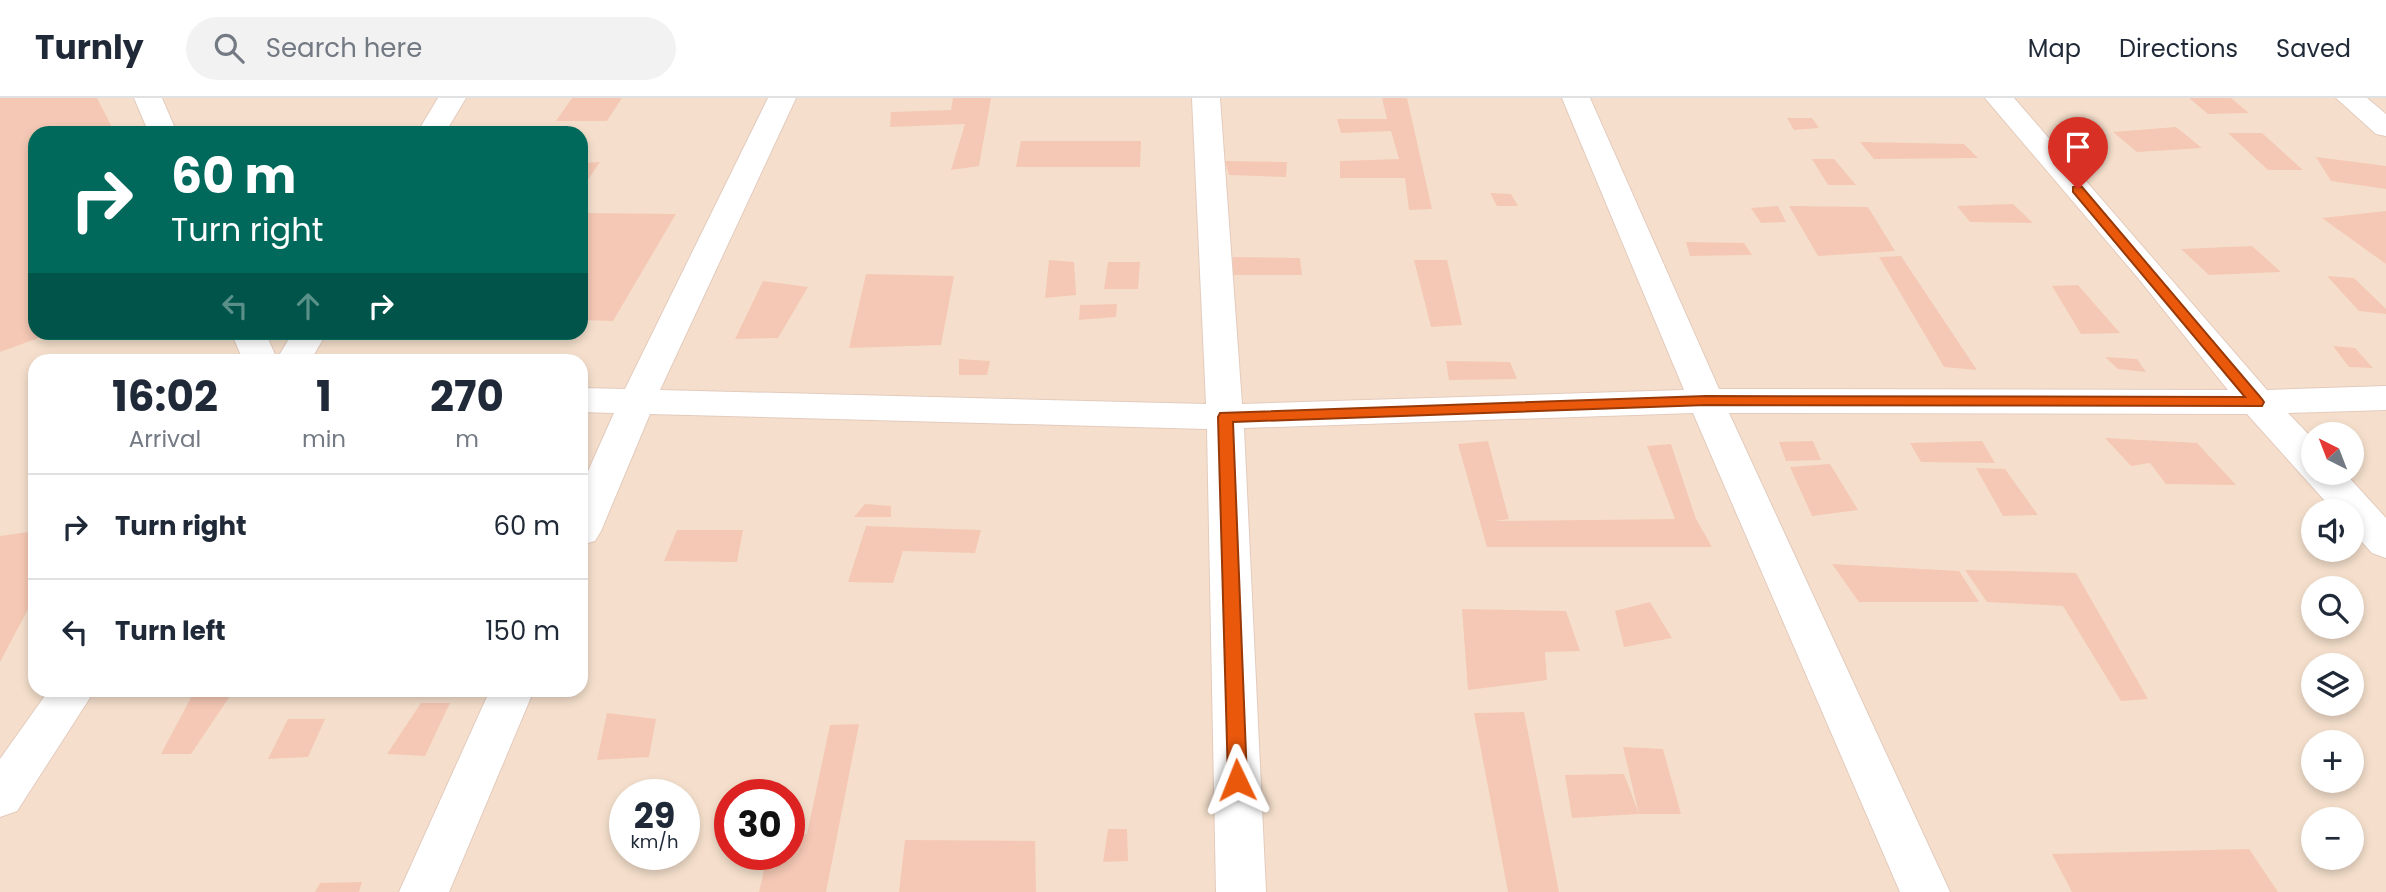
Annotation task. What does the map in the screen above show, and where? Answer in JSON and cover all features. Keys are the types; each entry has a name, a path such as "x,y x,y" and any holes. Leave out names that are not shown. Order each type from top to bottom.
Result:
{"street":[{"path":"148,98 160,126"},
{"path":"435,126 453,98"},
{"path":"588,515 637,402 782,98"},
{"path":"1206,98 1225,417 1241,892"},
{"path":"1576,98 1706,401 1925,892"},
{"path":"1999,98 2149,271 2257,402 2301,450"},
{"path":"2350,98 2386,128"},
{"path":"588,400 1225,417 1706,401 2257,402 2386,398"},
{"path":"2333,485 2386,544"},
{"path":"0,797 68,697"},
{"path":"424,892 509,697"}],"shaded area":[{"path":"0,98 2386,98 2386,892 0,892"}],"building":[{"path":"0,98 97,98 111,126 28,126 28,340 33,340 0,352"},
{"path":"572,98 622,98 607,121 556,121"},
{"path":"953,98 991,98 979,166 951,170 965,124 890,127 891,112 951,110"},
{"path":"1382,98 1407,98 1432,209 1409,210 1405,178 1340,178 1340,161 1399,159 1391,131 1341,133 1337,119 1387,119"},
{"path":"2189,98 2231,98 2249,113 2208,114"},
{"path":"1787,118 1812,118 1819,128 1794,130"},
{"path":"2176,127 2202,148 2137,152 2113,132"},
{"path":"2228,133 2262,133 2303,170 2268,170"},
{"path":"1021,141 1141,141 1140,167 1016,167"},
{"path":"1860,142 1964,144 1978,158 1874,159"},
{"path":"2316,157 2386,166 2386,189 2331,181"},
{"path":"1812,159 1834,159 1856,185 1828,185"},
{"path":"1225,161 1287,162 1286,177 1229,175"},
{"path":"600,162 588,180 588,163"},
{"path":"1490,193 1511,194 1518,206 1497,206"},
{"path":"2013,204 2033,223 1970,222 1957,206"},
{"path":"1778,206 1786,222 1761,223 1751,208"},
{"path":"1789,206 1868,207 1895,251 1818,256"},
{"path":"2386,211 2386,264 2322,218"},
{"path":"588,213 676,214 613,321 588,320"},
{"path":"1686,242 1744,243 1752,255 1690,256"},
{"path":"2252,246 2281,272 2209,275 2181,249"},
{"path":"1901,256 1977,370 1944,367 1879,257"},
{"path":"1233,257 1300,258 1302,275 1231,275"},
{"path":"1049,260 1074,262 1076,295 1045,298"},
{"path":"1414,260 1447,260 1462,325 1431,327"},
{"path":"1108,262 1140,262 1138,289 1104,289"},
{"path":"866,274 954,276 941,345 849,348"},
{"path":"2327,276 2354,278 2386,309 2386,314 2359,311"},
{"path":"763,281 808,287 778,338 735,339"},
{"path":"2078,285 2120,333 2081,334 2052,286"},
{"path":"1117,304 1116,317 1079,320 1080,305"},
{"path":"2333,346 2355,348 2373,368 2349,367"},
{"path":"2105,357 2137,359 2146,372 2118,369"},
{"path":"959,359 990,361 987,375 959,375"},
{"path":"1446,361 1510,362 1517,379 1449,380"},
{"path":"2105,438 2197,443 2236,485 2166,484 2150,463 2131,466"},
{"path":"1488,441 1509,519 1494,521 1675,519 1647,446 1671,444 1696,519 1712,547 1487,547 1458,444"},
{"path":"1813,441 1821,460 1786,461 1779,442"},
{"path":"1982,441 1995,463 1921,462 1910,443"},
{"path":"1830,464 1858,510 1812,516 1790,467"},
{"path":"1976,468 2005,469 2038,515 2003,516"},
{"path":"865,504 891,506 891,517 854,517"},
{"path":"866,526 981,530 975,553 903,551 893,583 848,582"},
{"path":"677,530 743,530 737,562 664,561"},
{"path":"28,532 28,609 0,662 0,536"},
{"path":"1832,564 1959,571 1979,602 1859,602"},
{"path":"1965,570 2076,573 2148,699 2121,701 2063,606 1987,602"},
{"path":"1650,602 1672,638 1624,647 1615,611"},
{"path":"1462,609 1566,611 1580,651 1545,652 1547,680 1468,690"},
{"path":"191,697 229,697 191,754 161,754"},
{"path":"421,703 450,703 425,756 387,754"},
{"path":"1524,712 1559,892 1508,892 1474,713"},
{"path":"607,713 656,719 649,757 597,760"},
{"path":"288,719 325,719 308,757 268,759"},
{"path":"859,724 826,892 759,892 764,870 805,870 805,834 830,725"},
{"path":"1623,747 1663,749 1681,814 1639,814"},
{"path":"1624,774 1639,814 1572,818 1565,775"},
{"path":"1108,829 1127,829 1128,861 1103,862"},
{"path":"905,840 1035,841 1036,892 899,892"},
{"path":"2249,849 2278,892 2072,892 2052,854"},
{"path":"362,882 359,892 315,892 320,883"}],"route":[{"path":"1237,780 1225,417 1706,401 2257,402 2078,189"}]}
